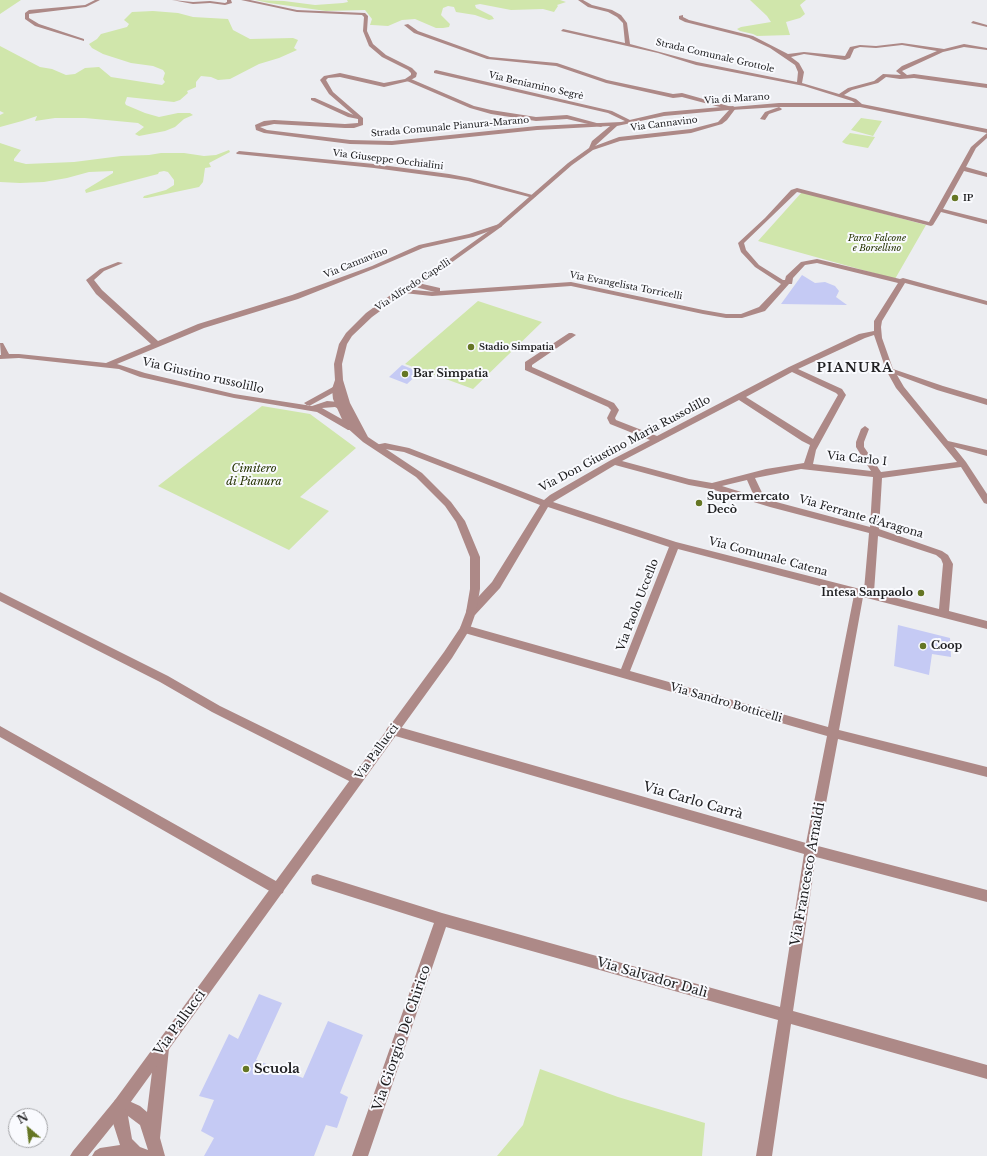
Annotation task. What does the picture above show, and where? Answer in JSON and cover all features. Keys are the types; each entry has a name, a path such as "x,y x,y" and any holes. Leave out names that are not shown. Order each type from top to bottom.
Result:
{"street":[{"path":"82,40 37,25 27,19 26,13 30,11 86,6 98,0"},
{"path":"174,0 193,4 210,2 224,4 230,3 229,0"},
{"path":"242,0 297,11 359,13 366,16 365,31 371,45 384,56 410,69 414,74 407,80 382,85 340,75 326,77 323,80 331,93 358,117"},
{"path":"580,0 590,6 614,13 623,20 627,31 628,45"},
{"path":"681,16 681,18 687,21 751,37 787,56 796,64 801,72 799,84"},
{"path":"973,22 987,26"},
{"path":"406,25 416,32 489,58 557,65 606,80 732,108"},
{"name":"Strada Comunale Grottole","path":"564,30 659,52 703,64 799,84 840,95 854,100 860,105"},
{"path":"787,56 804,53 845,58 848,57 852,48 856,46 876,47 902,44 942,51"},
{"path":"906,77 899,71 904,67 942,51 962,45 987,49"},
{"name":"Via Beniamino Segrè","path":"436,72 610,112 631,122"},
{"path":"840,95 854,87 878,80 884,75 906,77 914,76 987,86"},
{"path":"409,80 472,107 491,112 536,119 567,117 601,125"},
{"path":"313,99 350,116 358,117"},
{"path":"763,119 767,113 780,108 779,105"},
{"name":"Via di Marano","path":"616,124 664,114 732,108 779,105 860,105"},
{"path":"860,105 987,131"},
{"name":"Via Cannavino","path":"108,365 201,326 295,297 374,267 421,246 460,239 499,226 570,164 591,149 619,139 691,131 720,123 725,119 732,108"},
{"name":"Strada Comunale Pianura-Marano","path":"358,117 361,119 361,124 354,126 274,122 261,124 256,127 258,130 266,132 371,144 461,137 552,127 616,124"},
{"name":"Via Cannavino","path":"591,149 594,142 616,124"},
{"path":"783,280 761,269 743,251 741,243 767,219 793,191 801,190 931,224 974,147 987,135"},
{"name":"Via Giuseppe Occhialini","path":"239,153 374,166 449,176 533,196"},
{"path":"962,168 987,175"},
{"path":"939,210 987,222"},
{"name":"Via Alfredo Capelli","path":"476,589 475,557 460,522 448,504 419,475 366,440 338,405 339,356 343,344 349,335 369,315 442,267 499,226"},
{"name":"Via Evangelista Torricelli","path":"404,291 432,294 551,284 571,284 703,312 726,316 742,316 762,309 783,280 799,266 804,263 817,261 987,303"},
{"path":"120,263 102,270 90,280 99,292 156,344"},
{"path":"902,281 878,321 877,332 890,370 908,397 963,464 987,501"},
{"name":"Via Evangelista Torricelli","path":"414,284 453,292"},
{"name":"Via Don Giustino Maria Russolillo","path":"378,447 385,446 406,450 545,504 554,497 614,462 739,396 862,336 877,332"},
{"path":"572,335 528,364 528,368 611,405 615,410 611,418 613,422 657,439"},
{"path":"0,345 3,357"},
{"name":"Via Giustino russolillo","path":"3,357 19,356 108,365 143,375 234,396 323,411"},
{"path":"792,369 839,391 842,396 816,444 808,466"},
{"path":"890,370 940,388 987,402"},
{"path":"294,406 319,399 339,386"},
{"name":"Via Alfredo Capelli","path":"339,386 355,427"},
{"path":"739,396 805,439 816,444"},
{"path":"312,409 327,404 338,405"},
{"path":"323,411 332,409 338,405"},
{"path":"323,411 355,427"},
{"path":"865,429 860,446 877,474"},
{"path":"946,443 987,453"},
{"name":"Via Carlo I","path":"614,462 689,482 712,486 778,470 808,466 887,475 963,464"},
{"name":"Via Francesco Arnaldi","path":"764,1156 811,850 833,733 864,594 874,531 877,474"},
{"path":"750,477 761,501"},
{"name":"Via Ferrante d'Aragona","path":"712,486 761,501 874,531 936,551 944,557 948,564 944,615"},
{"name":"Via Comunale Catena","path":"545,504 675,545 987,626"},
{"name":"Via Pallucci","path":"471,612 496,585 545,504"},
{"name":"Via Paolo Uccello","path":"624,674 675,545"},
{"path":"476,589 485,589 496,585"},
{"name":"Via Pallucci","path":"78,1156 120,1105 448,655 465,629 471,612 476,589"},
{"path":"0,596 164,679 216,709 357,779"},
{"name":"Via Sandro Botticelli","path":"465,629 833,733 987,772"},
{"name":"Via Carlo Carrà","path":"392,730 811,850 987,896"},
{"path":"0,731 278,888"},
{"name":"Via Salvador Dalì","path":"317,880 442,919 987,1072"},
{"name":"Via Giorgio De Chirico","path":"360,1156 442,919"},
{"path":"153,1139 155,1104 162,1048"},
{"path":"139,1155 127,1144 124,1137 121,1123 120,1105 135,1111 144,1120 153,1139 157,1156"},
{"path":"100,1156 113,1154 139,1155"}],"green space":[{"path":"0,0 21,0 0,14"},
{"path":"255,0 284,1 315,5 343,3 348,2 347,0 560,0 566,2 557,5 558,6 554,12 543,9 511,10 480,4 475,5 476,8 492,16 494,19 489,20 475,15 456,12 454,7 448,6 443,8 441,15 450,24 449,27 436,28 415,19 402,20 388,26 370,25 372,19 365,10 326,11"},
{"path":"750,0 806,0 800,5 805,14 800,18 786,22 790,35 757,36 737,29 771,22 767,16"},
{"path":"153,11 178,13 193,17 228,19 233,30 250,39 293,38 298,40 294,48 297,50 279,58 259,64 230,79 218,80 211,77 201,76 196,82 196,87 187,91 188,93 180,100 174,102 127,97 125,103 126,105 159,117 178,113 190,113 193,115 184,119 175,127 165,131 139,136 135,134 144,127 138,123 85,118 55,118 35,121 37,116 0,127 0,115 4,113 0,111 0,46 40,67 52,69 66,75 75,74 85,68 99,67 111,77 162,85 165,82 163,79 165,73 163,70 153,66 131,63 103,54 92,48 89,44 97,39 101,34 127,27 129,24 124,20 132,12"},
{"path":"861,118 882,121 873,136 851,130"},
{"path":"850,133 875,137 868,148 842,142"},
{"path":"0,143 21,150 14,161 26,164 74,162 161,153 184,153 204,156 216,155 229,150 230,152 209,163 211,167 205,168 203,182 199,187 143,198 144,196 166,190 174,185 174,180 168,172 159,172 158,174 86,193 85,190 113,173 113,171 89,172 44,182 0,182"},
{"name":"Parco Falcone e Borsellino","path":"802,192 926,225 895,279 758,241"},
{"name":"Stadio Simpatia","path":"478,301 542,322 473,389 405,364"},
{"name":"Cimitero di Pianura","path":"262,406 310,414 356,448 300,497 329,511 289,550 158,486"},
{"path":"540,1069 618,1097 705,1123 702,1156 497,1156 523,1125"}],"building":[{"path":"802,275 815,283 825,282 835,286 839,291 836,297 847,305 781,304"},
{"name":"Bar Simpatia","path":"402,365 420,372 407,384 389,377"},
{"name":"Coop","path":"898,625 950,638 951,657 932,654 929,675 894,666"},
{"name":"Scuola","path":"259,994 282,1003 256,1060 303,1078 328,1021 363,1035 340,1093 348,1097 337,1128 326,1125 314,1156 204,1156 214,1138 201,1131 214,1100 199,1096 229,1034 238,1039"}],"place":[{"name":"IP","path":"955,198"},
{"name":"Stadio Simpatia","path":"471,347"},
{"name":"Bar Simpatia","path":"405,374"},
{"name":"Supermercato Decò","path":"699,503"},
{"name":"Intesa Sanpaolo","path":"921,593"},
{"name":"Coop","path":"923,646"},
{"name":"Scuola","path":"246,1069"}],"district":[{"name":"PIANURA","path":"855,368"}]}
